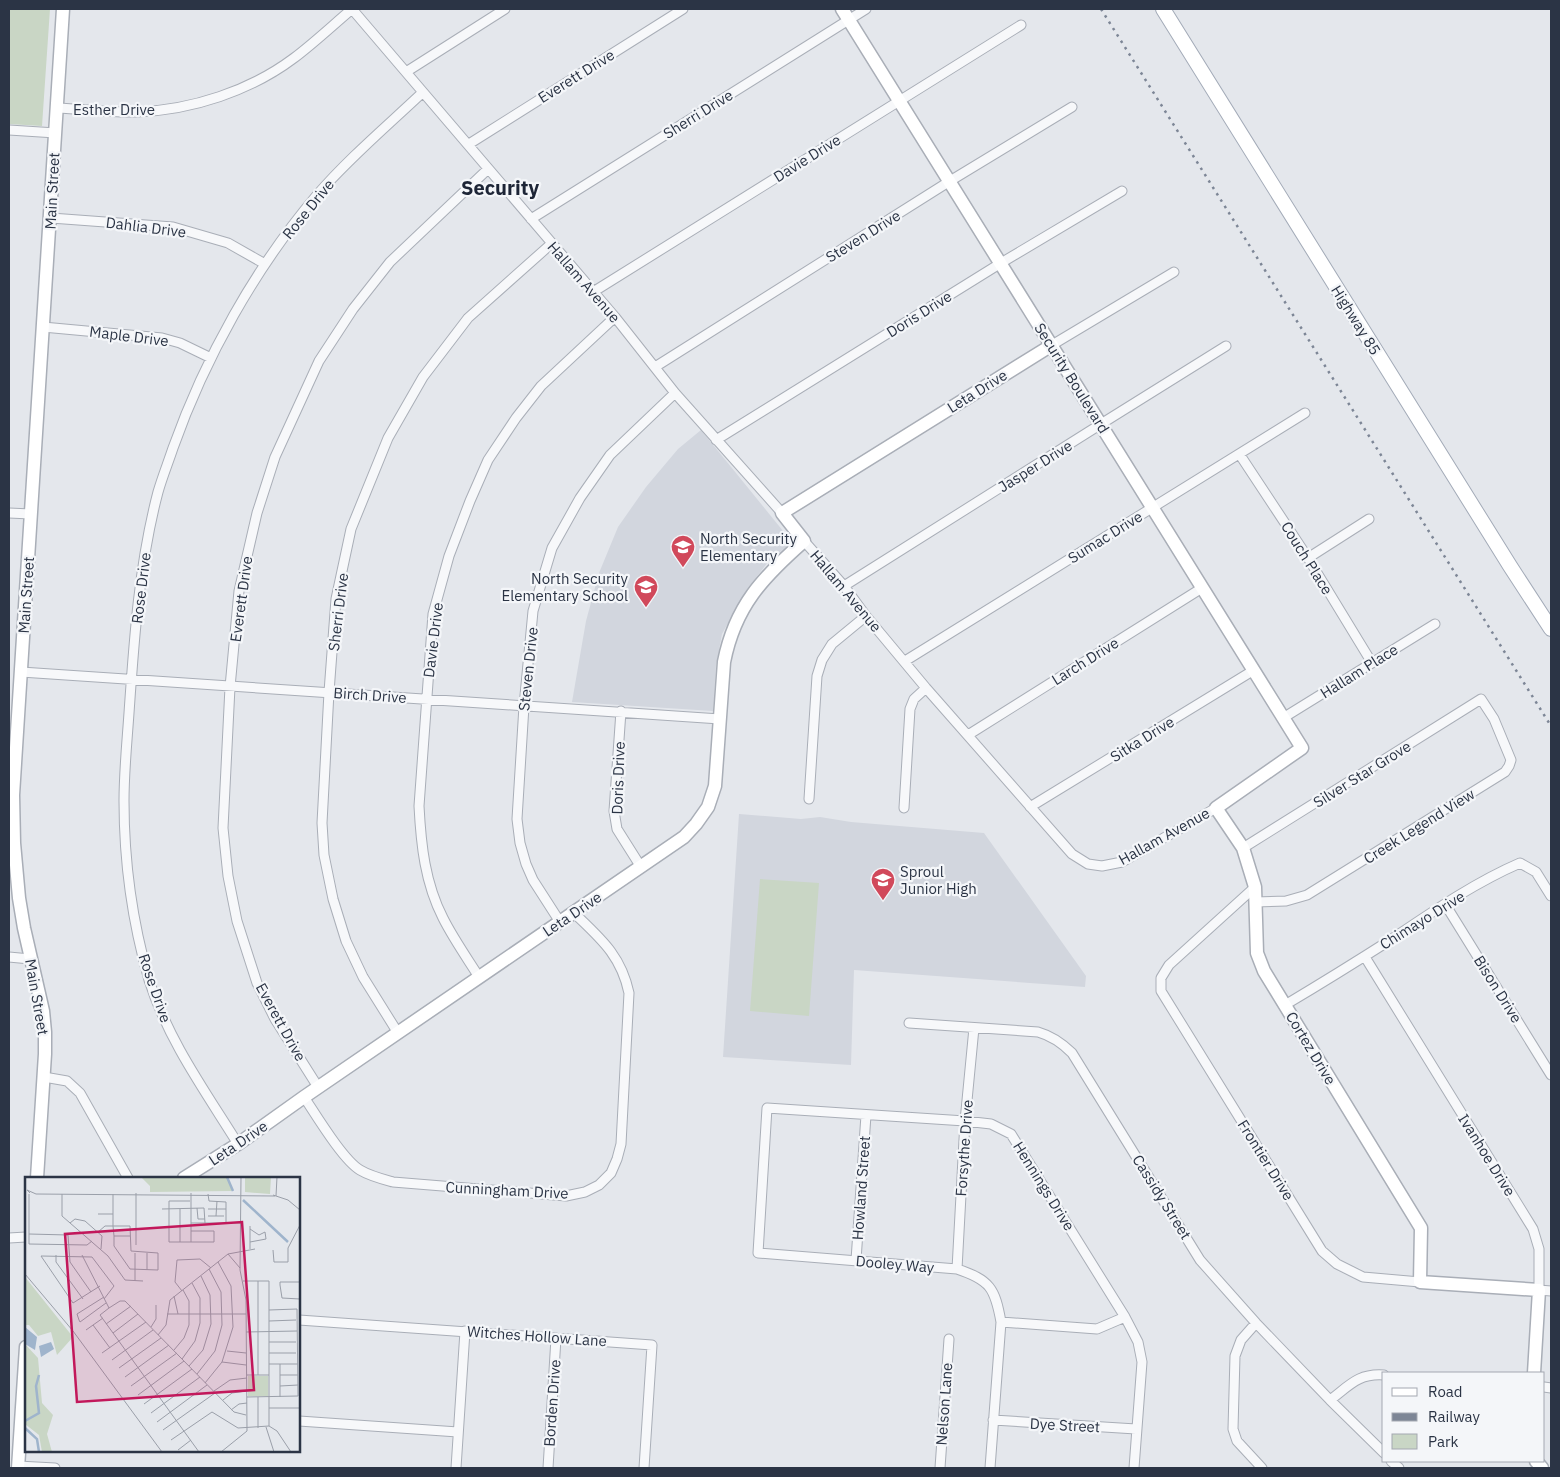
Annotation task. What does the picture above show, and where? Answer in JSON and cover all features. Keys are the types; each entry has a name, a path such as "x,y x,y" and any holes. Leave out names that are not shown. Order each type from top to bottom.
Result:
{"main road":[{"name":"Highway 85","path":"1163,9 1494,541 1551,629"}],"street":[{"name":"Main Street","path":"37,1177 44,1077 44,1018 30,959 18,890 13,818 14,774 63,9"},
{"name":"Esther Drive","path":"57,108 137,112 168,109 208,100 257,80 293,58 352,9"},
{"name":"Hallam Avenue","path":"352,9 422,93 469,144 675,393 844,586 866,616 926,688 1072,854 1088,864 1102,866 1122,862 1216,808 1302,748"},
{"path":"406,72 505,9"},
{"name":"Everett Drive","path":"469,144 683,9"},
{"name":"Sherri Drive","path":"531,219 846,14 866,9"},
{"name":"Security Boulevard","path":"846,14 1302,748"},
{"name":"Davie Drive","path":"593,292 1021,25"},
{"name":"Rose Drive","path":"238,1144 174,1042 150,982 134,922 127,866 124,799 131,681 143,562 158,491 182,425 211,358 265,264 317,195 347,163 422,93"},
{"name":"Steven Drive","path":"655,368 950,181 1072,107"},
{"path":"9,130 56,133"},
{"name":"Everett Drive","path":"318,1087 275,1019 257,983 237,921 228,876 223,828 230,687 239,591 257,513 275,457 319,361 353,308 390,262 488,169"},
{"name":"Doris Drive","path":"716,440 1122,190"},
{"name":"Dahlia Drive","path":"51,218 173,227 228,243 265,264"},
{"name":"Sherri Drive","path":"398,1033 363,977 346,941 333,900 324,855 322,823 336,599 351,529 388,438 423,377 468,318 551,244"},
{"name":"Leta Drive","path":"782,513 1052,345 1174,272"},
{"name":"Davie Drive","path":"479,977 442,918 425,870 419,806 433,614 449,556 488,460 516,418 541,386 614,317"},
{"name":"Maple Drive","path":"44,328 162,338 180,343 211,358"},
{"name":"Jasper Drive","path":"844,586 1226,346"},
{"name":"Steven Drive","path":"560,922 526,864 520,843 517,820 524,706 534,611 552,548 580,498 610,455 675,393"},
{"name":"Sumac Drive","path":"905,661 1152,507 1306,414"},
{"name":"Couch Place","path":"1240,455 1308,558 1372,662"},
{"path":"9,513 31,514"},
{"path":"1308,558 1369,520"},
{"name":"Leta Drive","path":"186,1177 238,1144 318,1087 684,837 708,807 716,786 724,662 735,624 758,586 777,565 804,541"},
{"name":"Larch Drive","path":"968,735 1202,588"},
{"path":"809,799 817,676 822,660 832,644 866,616"},
{"name":"Hallam Place","path":"1283,718 1435,624"},
{"name":"Sitka Drive","path":"1030,808 1254,670"},
{"name":"Birch Drive","path":"21,672 131,681 329,692 720,719"},
{"path":"904,808 910,709 914,699 926,688"},
{"name":"Silver Star Grove","path":"1243,848 1481,699"},
{"name":"Creek Legend View","path":"1255,902 1286,901 1307,895 1505,772 1511,760 1494,719 1481,699"},
{"name":"Doris Drive","path":"621,711 614,811 618,829 640,867"},
{"name":"Cortez Drive","path":"1216,808 1243,848 1255,887 1258,953 1264,971 1421,1228 1420,1282"},
{"name":"Chimayo Drive","path":"1285,1005 1365,957 1445,904 1504,870 1520,863 1536,872 1551,896"},
{"name":"Frontier Drive","path":"1255,887 1169,965 1161,978 1161,991 1322,1251 1337,1264 1363,1277 1545,1290"},
{"name":"Bison Drive","path":"1445,904 1551,1075"},
{"name":"Cunningham Drive","path":"304,1097 347,1159 358,1169 375,1177 393,1182 566,1196 585,1192 599,1185 611,1173 621,1144 629,993 625,976 613,954 574,913"},
{"path":"9,957 30,959"},
{"name":"Ivanhoe Drive","path":"1365,957 1533,1229 1539,1249 1545,1290 1534,1372"},
{"name":"Cassidy Street","path":"909,1023 1038,1032 1056,1039 1072,1053 1200,1260 1256,1323 1382,1451"},
{"name":"Forsythe Drive","path":"957,1269 965,1121 974,1028"},
{"path":"44,1077 60,1079 74,1086 80,1093 127,1177"},
{"name":"Hennings Drive","path":"767,1108 965,1121 991,1124 1011,1134 1125,1317 1138,1342 1142,1362 1134,1468"},
{"name":"Dooley Way","path":"767,1108 758,1254 957,1269 977,1276 990,1288 997,1301 1001,1322 990,1468"},
{"name":"Howland Street","path":"856,1260 866,1115"},
{"path":"9,1238 25,1238"},
{"path":"1001,1322 1097,1329 1125,1317"},
{"name":"Witches Hollow Lane","path":"300,1320 652,1345 644,1468"},
{"path":"1256,1323 1241,1340 1235,1356 1233,1429 1237,1441 1262,1468"},
{"path":"456,1468 465,1331"},
{"name":"Borden Drive","path":"548,1468 556,1338"},
{"name":"Nelson Lane","path":"940,1468 949,1339"},
{"path":"25,1362 18,1467 55,1468"},
{"path":"1330,1400 1360,1377 1374,1374 1382,1375"},
{"name":"Dye Street","path":"993,1420 1136,1429"},
{"path":"300,1421 458,1432"}],"shaded area":[{"name":"North Security Elementary","path":"701,430 792,542 768,562 747,589 722,634 716,666 713,711 572,702 586,621 599,573 618,527 646,487 678,449"},
{"name":"Sproul Junior High","path":"739,814 801,819 820,817 851,822 984,833 1086,976 1085,987 854,970 851,1065 723,1057"}],"green space":[{"path":"9,9 50,9 42,126 9,124"},
{"path":"760,879 819,883 809,1016 750,1011"}],"railway":[{"path":"1101,9 1551,726"}],"place":[{"name":"North Security Elementary","path":"683,568"},
{"name":"North Security Elementary School","path":"646,608"},
{"name":"Sproul Junior High","path":"883,901"}],"district":[{"name":"Security","path":"500,187"}]}
